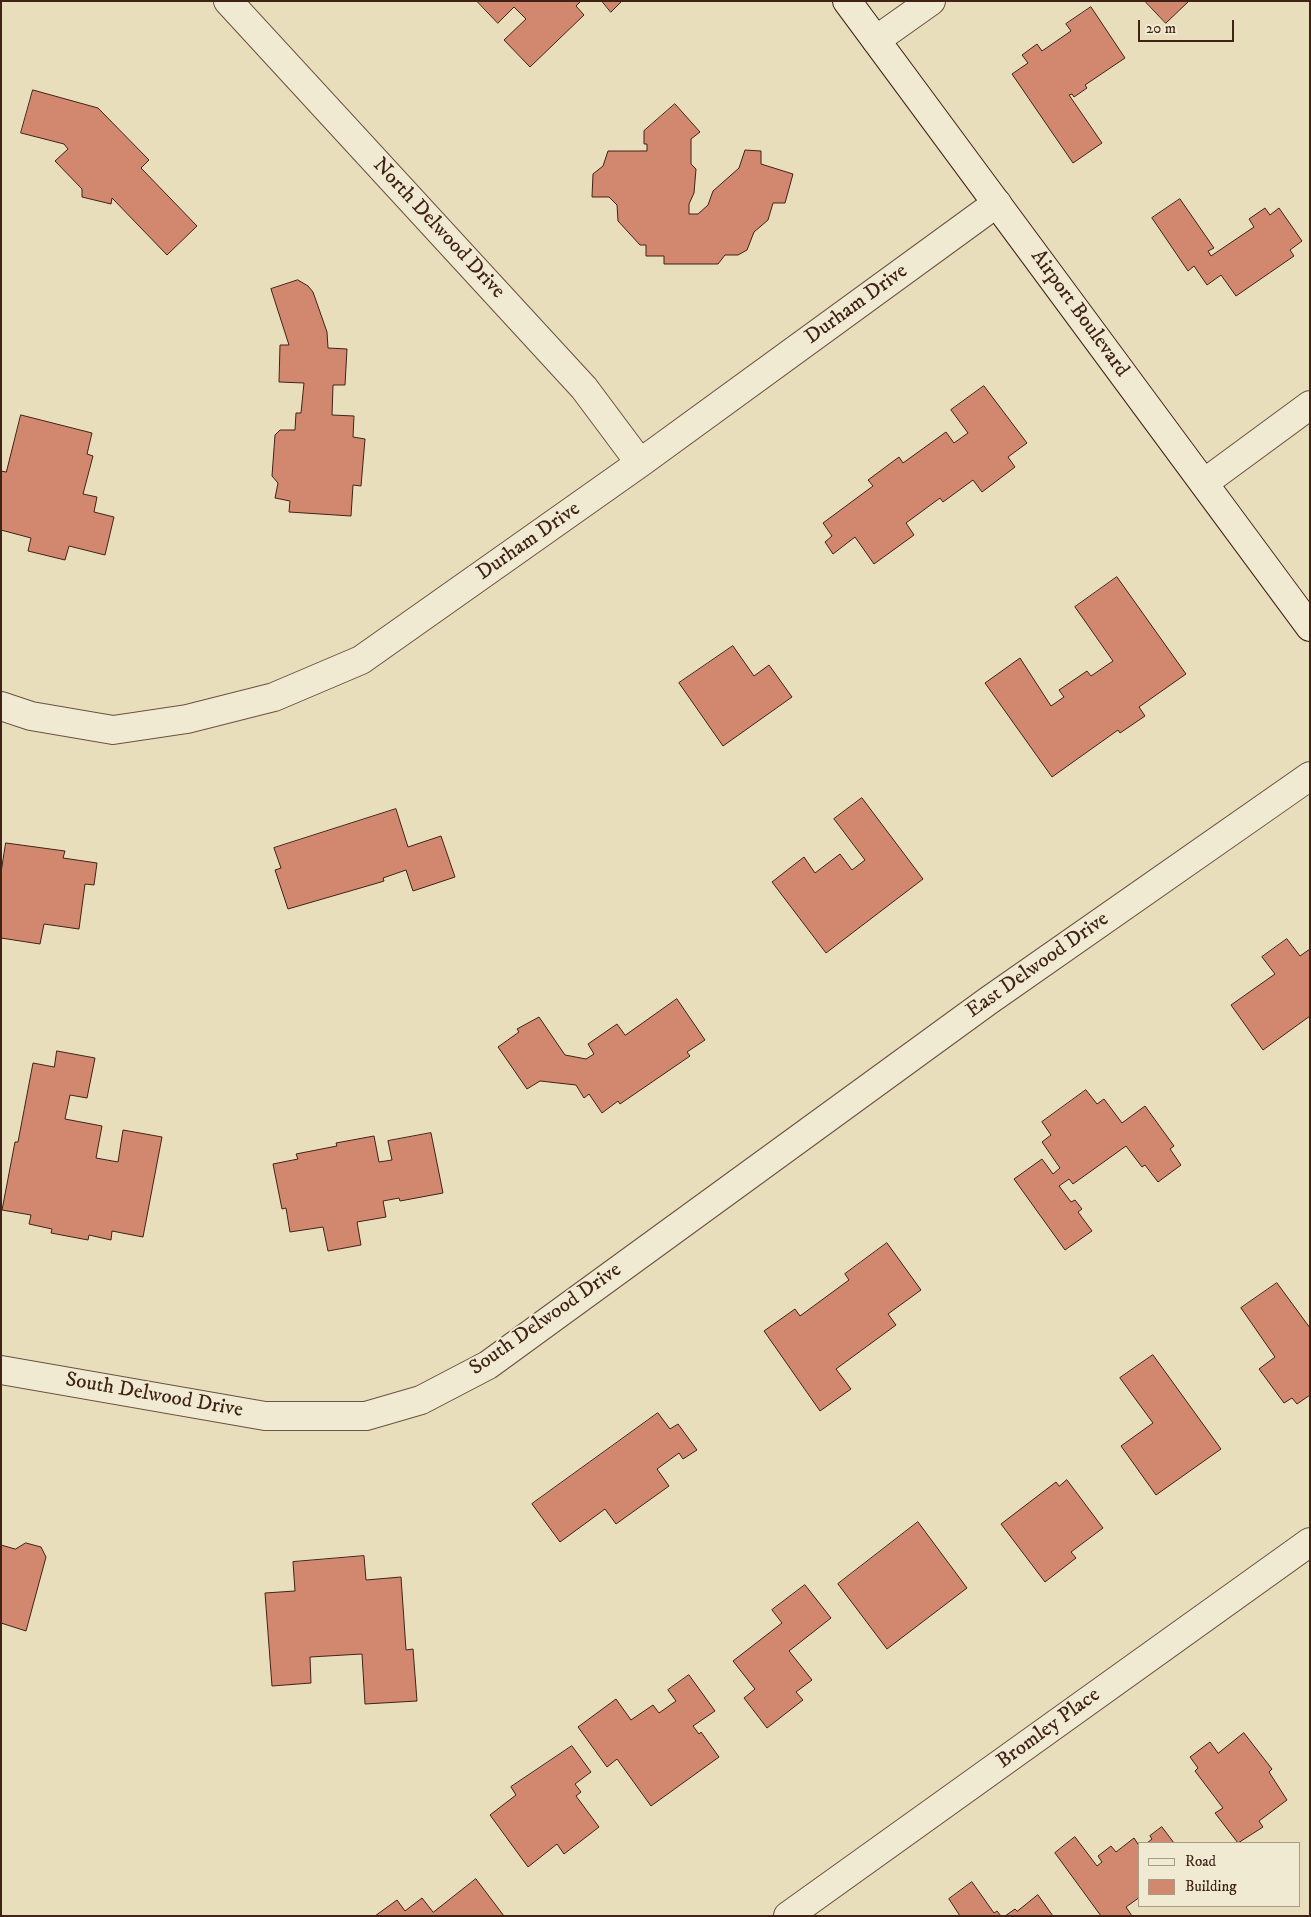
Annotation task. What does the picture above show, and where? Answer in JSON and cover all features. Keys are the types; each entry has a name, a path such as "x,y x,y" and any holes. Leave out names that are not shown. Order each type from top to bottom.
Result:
{"street":[{"name":"North Delwood Drive","path":"228,1 584,388 640,463"},
{"name":"Airport Boulevard","path":"847,1 1310,627"},
{"path":"876,40 931,1"},
{"name":"Durham Drive","path":"1,706 32,716 113,730 187,719 274,697 361,660 640,463 997,203"},
{"path":"1204,483 1310,405"},
{"name":"East Delwood Drive","path":"769,1160 996,996 1310,776"},
{"name":"South Delwood Drive","path":"1,1370 265,1416 366,1416 421,1400 488,1365 769,1160"},
{"name":"Bromley Place","path":"788,1916 1310,1542"}],"building":[{"path":"477,1 581,1 576,6 584,15 530,67 504,40 526,19 514,7 498,23"},
{"path":"602,1 622,1 611,12"},
{"path":"1145,1 1189,1 1166,23"},
{"path":"1091,7 1125,58 1085,85 1087,88 1074,97 1072,94 1069,95 1102,143 1073,163 1012,74 1028,63 1022,55 1037,44 1042,51 1071,31 1066,24"},
{"path":"33,90 98,108 149,160 141,168 197,226 167,255 112,198 111,204 82,197 82,189 55,161 68,149 64,144 21,133"},
{"path":"675,104 700,132 691,139 691,164 696,169 694,193 689,204 689,214 698,214 708,205 713,191 739,168 745,150 761,151 761,164 793,174 785,203 773,203 768,220 754,232 747,250 738,255 725,255 718,264 664,264 664,256 646,256 646,245 640,245 618,221 617,205 609,197 592,197 593,174 603,166 608,151 647,151 647,144 644,144 644,131"},
{"path":"1180,199 1214,248 1208,251 1211,256 1254,227 1249,219 1265,208 1270,215 1279,208 1302,241 1290,250 1294,256 1236,296 1221,275 1207,285 1194,266 1188,271 1152,218"},
{"path":"298,280 308,286 313,292 327,332 328,348 347,349 345,385 333,385 332,415 354,416 353,437 365,439 361,486 353,485 351,516 289,512 290,501 275,498 278,483 272,476 275,435 280,430 295,430 296,413 301,413 304,383 279,382 280,345 289,345 271,289"},
{"path":"984,386 1027,443 1008,457 1015,467 982,492 973,480 943,502 940,498 906,523 914,535 874,564 855,537 833,554 825,542 832,536 823,523 873,486 868,480 899,457 903,463 946,432 954,443 968,433 951,410"},
{"path":"21,415 92,433 87,454 93,456 83,494 97,497 94,512 114,517 105,555 69,546 65,560 28,551 31,538 1,530 1,471 6,472"},
{"path":"1117,577 1186,674 1139,707 1145,716 1120,733 1118,730 1052,777 985,683 1020,658 1051,706 1064,697 1059,690 1087,671 1091,676 1113,661 1075,607"},
{"path":"733,646 754,676 769,665 792,697 723,746 679,683"},
{"path":"862,798 923,879 826,953 772,882 804,857 815,873 840,854 852,870 865,860 834,819"},
{"path":"396,809 408,847 441,836 455,877 413,891 406,870 383,878 384,881 381,882 288,909 275,870 281,868 274,848"},
{"path":"6,843 65,851 63,858 97,863 94,885 85,884 79,929 44,924 40,944 1,938 1,873"},
{"path":"1287,939 1300,956 1310,949 1310,1016 1263,1050 1231,1005 1275,974 1262,957"},
{"path":"677,999 705,1040 687,1052 690,1056 620,1104 618,1101 602,1113 589,1094 584,1098 576,1085 540,1081 527,1089 498,1047 519,1032 517,1029 539,1017 565,1055 586,1059 594,1054 588,1044 617,1024 625,1035"},
{"path":"57,1051 95,1058 87,1098 70,1095 65,1119 102,1126 96,1158 118,1162 123,1130 162,1137 143,1237 112,1231 111,1240 89,1235 88,1240 51,1233 52,1229 29,1224 31,1215 2,1210 15,1142 18,1142 33,1063 54,1067"},
{"path":"1086,1090 1097,1104 1104,1099 1122,1123 1145,1106 1174,1146 1170,1149 1181,1165 1158,1182 1145,1165 1142,1167 1126,1146 1073,1184 1069,1179 1059,1186 1071,1202 1075,1200 1082,1209 1078,1212 1092,1231 1065,1250 1014,1179 1042,1159 1053,1174 1060,1168 1042,1142 1051,1135 1042,1122"},
{"path":"431,1133 443,1193 400,1201 399,1198 383,1201 386,1217 357,1222 361,1245 328,1251 323,1227 290,1232 286,1208 282,1209 273,1164 298,1159 296,1154 337,1146 336,1143 374,1136 379,1162 392,1160 388,1141"},
{"path":"887,1243 921,1290 888,1314 896,1325 836,1369 851,1389 820,1411 764,1331 795,1309 800,1316 849,1280 845,1274"},
{"path":"1277,1283 1310,1328 1310,1395 1297,1404 1292,1398 1284,1403 1259,1369 1275,1357 1241,1308"},
{"path":"1153,1355 1221,1449 1156,1495 1121,1446 1153,1423 1120,1378"},
{"path":"658,1413 670,1429 678,1424 697,1450 683,1459 679,1453 657,1469 669,1486 616,1524 605,1509 560,1542 532,1504"},
{"path":"1067,1480 1103,1528 1071,1552 1076,1558 1045,1582 1001,1524 1056,1482 1059,1486"},
{"path":"918,1522 967,1588 887,1649 838,1584"},
{"path":"26,1543 41,1547 46,1557 26,1631 1,1623 1,1545 15,1549"},
{"path":"364,1556 366,1580 401,1577 406,1650 413,1649 417,1701 365,1704 362,1654 310,1657 311,1683 272,1686 265,1593 295,1591 293,1562"},
{"path":"805,1585 831,1618 789,1651 812,1680 796,1692 803,1700 767,1728 744,1698 755,1689 733,1661 782,1623 772,1610"},
{"path":"689,1675 715,1711 693,1726 699,1734 701,1732 719,1757 651,1806 617,1759 607,1767 578,1727 616,1699 631,1720 653,1705 659,1713 676,1701 668,1690"},
{"path":"1244,1733 1272,1769 1269,1772 1287,1800 1259,1821 1263,1827 1240,1842 1237,1842 1215,1813 1223,1808 1195,1771 1198,1768 1190,1757 1210,1742 1218,1753"},
{"path":"572,1746 591,1772 575,1784 581,1792 576,1796 599,1827 564,1854 557,1844 528,1867 490,1815 516,1795 511,1787"},
{"path":"1162,1827 1173,1842 1148,1842 1152,1839 1150,1836"},
{"path":"1075,1837 1097,1866 1102,1862 1098,1856 1111,1846 1116,1852 1134,1838 1138,1844 1138,1898 1126,1907 1132,1916 1101,1916 1055,1853"},
{"path":"476,1879 504,1916 375,1916 397,1900 405,1911 422,1898 433,1912"},
{"path":"972,1882 994,1913 997,1911 1001,1916 960,1916 949,1899"},
{"path":"1038,1895 1053,1916 1005,1916 1015,1909 1017,1911"}]}
